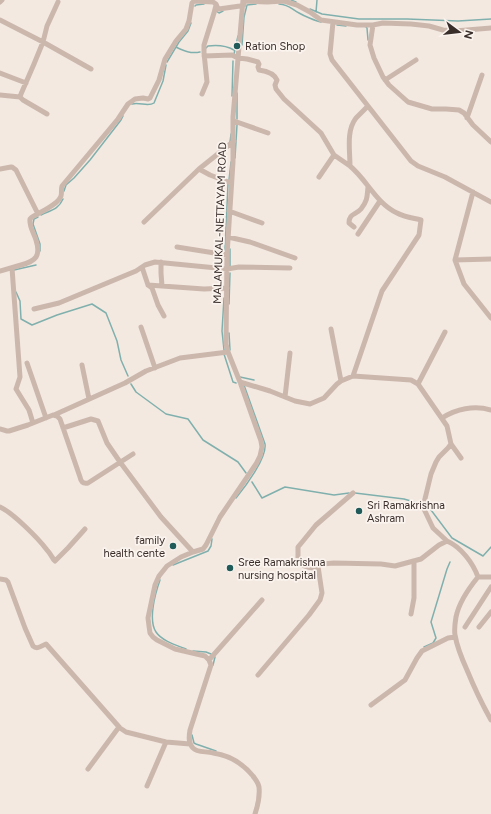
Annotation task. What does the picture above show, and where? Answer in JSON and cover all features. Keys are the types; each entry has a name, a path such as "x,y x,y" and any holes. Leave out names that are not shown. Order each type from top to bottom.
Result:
{"street":[{"path":"0,271 12,270 31,262 36,258 38,252 36,241 30,226 31,218 51,207 57,201 61,196 62,186 118,119 128,104 135,99 150,98 159,80 164,59 186,29 190,18 192,3 194,1 213,2 219,9 240,6 243,2 284,0 297,4 321,20 357,25 411,24 455,31 491,28"},
{"path":"20,97 43,42 47,26 58,2"},
{"name":"MALAMUKAL-NETTAYAM ROAD","path":"209,660 205,656 175,648 157,640 150,633 148,618 155,585 159,576 167,566 181,557 203,549 220,517 256,464 262,447 226,344 229,211 238,58 243,2"},
{"path":"202,94 207,82 204,56 205,41 216,4"},
{"path":"0,20 91,69"},
{"path":"333,22 330,54 332,60 411,161 418,166 445,177 491,202"},
{"path":"373,25 370,45 383,77 389,85 408,102 432,109 458,110 464,113 472,125 491,142"},
{"path":"204,56 232,55 238,58 258,62 259,70 276,76 276,89 284,99 321,133 334,155 359,174 380,201 397,214 421,220 419,235 382,291 353,376"},
{"path":"385,80 416,60"},
{"path":"0,73 26,83"},
{"path":"467,118 482,75"},
{"path":"0,95 20,97 47,114"},
{"path":"350,166 350,134 356,119 368,106"},
{"path":"234,121 268,133"},
{"path":"144,222 200,169 234,141"},
{"path":"319,177 334,155"},
{"path":"0,169 10,166 16,170 38,214"},
{"path":"200,169 210,175 231,183"},
{"path":"354,227 349,223 349,221 351,216 361,209 366,201 368,196 368,187"},
{"path":"473,192 455,260 464,284 491,318"},
{"path":"358,234 380,201"},
{"path":"229,211 262,223"},
{"path":"228,237 250,242 295,258"},
{"path":"177,248 227,255"},
{"path":"455,260 491,259"},
{"path":"34,309 59,303 155,262 227,269 239,267 290,268"},
{"path":"162,262 162,286"},
{"path":"142,267 148,285 152,288 164,316"},
{"path":"12,270 20,377 16,388 29,410 33,423"},
{"path":"148,285 204,289 227,288"},
{"path":"141,327 156,368"},
{"path":"331,329 341,381"},
{"path":"418,384 445,332"},
{"path":"0,429 9,431 54,415 180,358 228,352"},
{"path":"285,397 290,353"},
{"path":"27,362 46,418"},
{"path":"82,365 89,399"},
{"path":"240,382 270,391 295,401 310,404 324,398 337,384 353,376 411,380 418,384 442,418 447,426 451,444 461,458"},
{"path":"442,418 451,412 469,408 486,408 491,410"},
{"path":"54,415 60,419 83,483 88,483 133,454"},
{"path":"63,428 91,419 98,421 107,443 120,462 171,529 193,552"},
{"path":"451,444 436,462 431,474 423,507 433,528 466,556 478,577"},
{"path":"353,492 316,526 298,547 299,564 314,568 322,564 334,563 381,564 395,566 421,560 439,545 447,541"},
{"path":"0,507 14,516 38,539 55,561 85,529"},
{"path":"411,614 414,598 414,561"},
{"path":"258,675 320,600 322,593 318,566"},
{"path":"478,577 491,577"},
{"path":"478,577 466,592 456,615 455,637 463,662 478,698 491,720"},
{"path":"0,579 8,582 33,646 38,648 46,644 119,727 126,732 166,742 190,744"},
{"path":"465,627 491,587"},
{"path":"255,814 259,802 259,787 258,782 248,770 230,758 214,753 194,750 190,744 189,737 211,665 209,660 262,600"},
{"path":"479,627 491,612"},
{"path":"371,705 405,680 422,651 448,638 455,637"},
{"path":"88,769 119,727"},
{"path":"147,786 166,742"}],"waterway":[{"path":"291,0 296,2"},
{"path":"316,12 317,0"},
{"path":"195,6 204,4"},
{"path":"247,5 256,4"},
{"path":"279,4 288,6 304,16 321,22"},
{"path":"242,45 244,17 247,5"},
{"path":"310,9 322,14 359,19 458,21 491,19"},
{"path":"216,11 219,13 223,11"},
{"path":"167,62 179,42 188,31 191,23"},
{"path":"337,25 346,26"},
{"path":"366,27 368,40"},
{"path":"234,54 238,36"},
{"path":"206,48 208,46 218,46 234,50"},
{"path":"176,47 188,52 200,52"},
{"path":"232,96 233,61"},
{"path":"132,104 149,105 154,103 163,81 166,65"},
{"path":"237,93 237,119"},
{"path":"64,191 66,185 90,160 123,116"},
{"path":"235,158 237,125"},
{"path":"230,142 231,134"},
{"path":"229,180 231,162"},
{"path":"225,250 228,184"},
{"path":"41,215 56,208 63,199"},
{"path":"38,217 34,219 33,224 40,244 40,251"},
{"path":"230,249 230,267"},
{"path":"14,270 36,265"},
{"path":"229,304 230,273"},
{"path":"16,292 20,301 21,319 32,325 92,304 106,313 117,341 121,360 128,376"},
{"path":"224,298 222,331 224,350"},
{"path":"229,333 230,350"},
{"path":"224,354 233,382 236,383"},
{"path":"240,377 254,380"},
{"path":"131,384 136,392 166,414 188,419 203,440 238,462 246,473"},
{"path":"236,498 255,472 265,450 265,444 244,385"},
{"path":"252,482 262,498 285,487 334,495 349,493"},
{"path":"355,493 404,499 428,506 452,538 483,556 491,547"},
{"path":"173,565 208,551 211,546 212,539"},
{"path":"424,647 433,643 436,638 431,622 450,562"},
{"path":"160,580 152,614 154,627 156,632 162,638 186,649"},
{"path":"193,651 211,654"},
{"path":"213,665 215,657"},
{"path":"192,735 194,743 216,751"}],"place":[{"name":"Ration Shop","path":"237,46"},
{"name":"Sri Ramakrishna Ashram","path":"359,511"},
{"name":"family health cente","path":"173,546"},
{"name":"Sree Ramakrishna nursing hospital","path":"230,568"}]}
